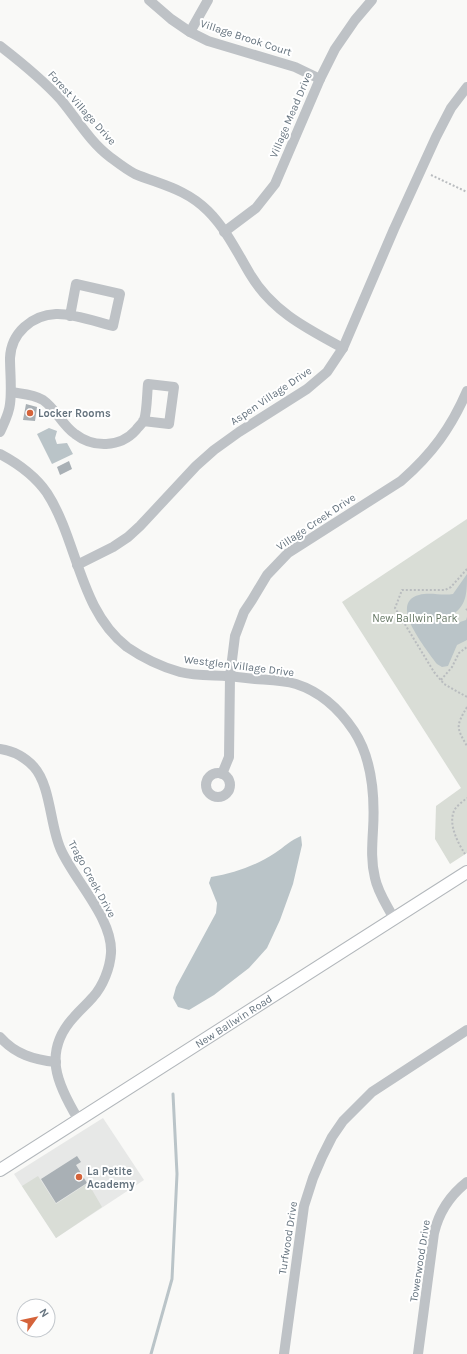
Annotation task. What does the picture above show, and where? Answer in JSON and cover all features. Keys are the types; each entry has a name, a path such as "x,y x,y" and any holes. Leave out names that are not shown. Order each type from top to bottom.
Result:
{"main road":[{"name":"New Ballwin Road","path":"0,1170 467,872"}],"street":[{"name":"Village Brook Court","path":"149,0 171,19 190,32 208,40 295,67 320,79"},
{"path":"190,32 208,0"},
{"name":"Village Mead Drive","path":"224,232 256,208 275,184 320,79 343,34 372,0"},
{"name":"Forest Village Drive","path":"0,46 36,74 61,100 97,145 110,157 135,174 183,192 206,209 216,220 250,274 271,301 299,324 343,348"},
{"name":"Aspen Village Drive","path":"78,565 113,547 128,537 202,461 225,441 307,389 327,372 343,348 394,229 450,108 467,87"},
{"path":"0,432 8,413 11,392 10,357 13,344 19,332 28,323 38,318 56,314 113,326 120,294 76,284 70,316"},
{"path":"11,392 33,395 41,399 49,405 73,433 94,444 110,444 121,441 133,433 144,421 148,384 174,386 169,424 144,421"},
{"name":"Village Creek Drive","path":"222,774 229,757 230,676 235,636 244,612 267,575 288,553 401,481 416,468 438,444 446,432 467,390"},
{"name":"Westglen Village Drive","path":"0,454 12,460 36,480 46,492 61,518 91,600 116,637 128,647 143,657 180,672 195,675 230,676 284,681 302,686 324,698 334,707 354,732 367,759 372,778 372,847 375,878 380,893 394,919"},
{"name":"Trago Creek Drive","path":"0,749 18,754 35,768 45,790 60,849 102,919 110,942 110,963 101,986 94,996 73,1017 62,1032 57,1047 57,1076 60,1086 78,1119"},
{"name":"Turfwood Drive","path":"284,1354 304,1206 316,1171 332,1137 343,1121 372,1092 467,1030"},
{"path":"0,1037 20,1054 40,1060 56,1062"},
{"name":"Towerwood Drive","path":"418,1354 434,1233 437,1221 447,1202 455,1192 467,1182"}],"path":[{"path":"431,176 467,192"},
{"path":"467,569 451,587 445,590 402,590 395,608 434,672 444,684 467,697"},
{"path":"441,680 452,667 459,653 467,648"},
{"path":"467,707 458,723 459,732 467,746"},
{"path":"465,854 460,846 452,825 455,810 467,798"}],"shaded area":[{"path":"49,428 57,431 55,438 57,444 67,443 73,454 52,464 37,434"},
{"path":"467,574 466,596 462,605 455,613 454,618 455,621 460,622 466,620 467,617 467,640 457,645 448,666 442,667 437,664 419,639 408,617 407,607 410,600 419,595 453,594"},
{"path":"301,836 302,845 293,884 280,920 267,948 249,968 214,995 189,1010 178,1007 173,998 176,987 216,913 217,903 209,883 211,877 236,871 252,865 267,858"},
{"name":"La Petite Academy","path":"103,1118 144,1180 56,1238 14,1174"}],"green space":[{"name":"New Ballwin Park","path":"467,519 467,853 450,864 435,839 436,806 461,788 342,602"},
{"path":"38,1176 56,1204 88,1183 102,1207 56,1238 22,1186"}],"building":[{"name":"Locker Rooms","path":"26,404 37,407 35,421 23,420"},
{"path":"69,461 72,469 60,475 57,467"},
{"name":"La Petite Academy","path":"77,1156 81,1162 76,1165 87,1183 56,1203 41,1179"}],"waterway":[{"path":"151,1354 172,1279 177,1174 173,1094"}],"place":[{"name":"Locker Rooms","path":"30,413"},
{"name":"La Petite Academy","path":"79,1177"}]}
